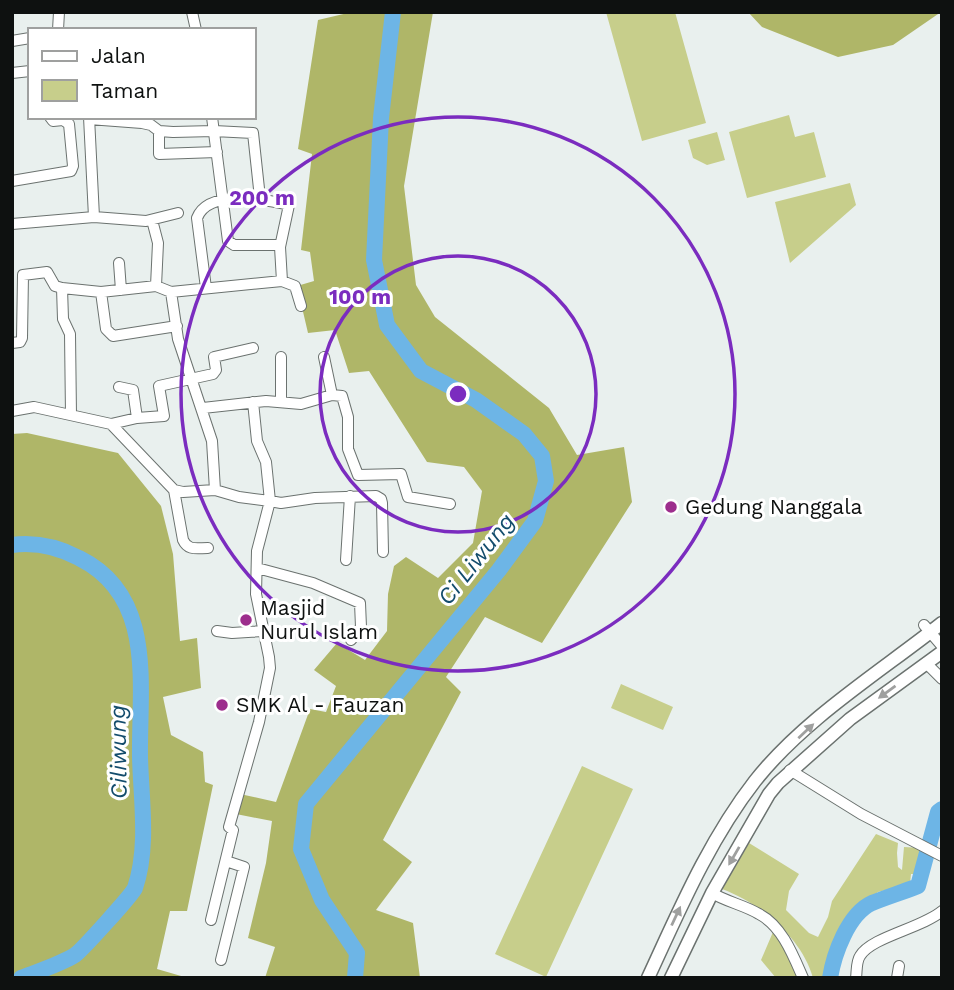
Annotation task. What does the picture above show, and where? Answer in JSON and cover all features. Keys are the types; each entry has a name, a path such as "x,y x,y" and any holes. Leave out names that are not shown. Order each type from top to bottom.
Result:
{"main road":[{"path":"648,978 697,874 755,782 818,719 927,629 942,622"},
{"path":"671,978 712,893 769,794 790,770 850,719 942,652"}],"street":[{"path":"12,181 71,170 73,166 69,124 64,119"},
{"path":"89,119 94,217"},
{"path":"99,119 148,124 159,131 253,133 260,198"},
{"path":"212,119 226,232 230,244 274,243 280,247"},
{"path":"159,131 159,154 216,152"},
{"path":"206,288 197,218 201,208 209,203 223,201 260,198 289,205 280,247 282,281"},
{"path":"12,224 94,217 129,221 152,220 178,213"},
{"path":"152,220 158,243 156,286"},
{"path":"119,263 121,290"},
{"path":"12,343 20,342 22,338 23,275 47,272 55,286 101,292 156,286 171,292 282,281 295,286 301,306"},
{"path":"62,288 63,319 71,334 71,415"},
{"path":"101,292 106,329 113,337 177,326"},
{"path":"171,292 178,339 212,441 215,490"},
{"path":"12,411 34,407 111,424 164,416 159,386 192,380 215,372 214,357 253,348"},
{"path":"281,357 281,402"},
{"path":"324,357 332,395"},
{"path":"119,387 133,390 137,418"},
{"path":"202,408 253,402 301,404 332,395 344,397 348,417 348,449 358,475 401,474 408,497 450,504"},
{"path":"211,920 233,830 229,827 259,722 269,675 270,657 256,594 257,551 270,501 267,462 257,441 253,402"},
{"path":"111,424 174,490 186,546 208,548"},
{"path":"174,490 215,490 239,497 281,502 376,496 381,499 383,552"},
{"path":"346,560 350,496"},
{"path":"257,568 313,583 360,603 361,627 351,640"},
{"path":"927,629 942,646"},
{"path":"217,631 263,631"},
{"path":"926,663 942,679"},
{"path":"790,770 849,808 932,851"},
{"path":"220,960 244,867 226,861"},
{"path":"712,893 762,915 774,926 790,950 803,978"},
{"path":"856,978 858,962 863,952 891,936 932,920 942,911"},
{"path":"897,978 899,966"}],"green space":[{"path":"352,12 433,12 404,186 416,285 435,317 549,408 577,455 624,447 632,502 542,643 485,617 446,677 461,692 383,840 412,862 376,910 413,923 420,978 265,978 275,947 248,938 266,863 272,821 236,814 240,794 276,802 310,709 326,712 336,686 314,670 337,643 365,660 387,631 388,594 394,566 406,557 438,578 473,543 482,491 464,467 427,462 369,371 349,373 335,330 308,333 297,286 314,281 310,252 301,250 312,154 298,149 318,20"},
{"path":"606,12 675,12 706,123 642,141"},
{"path":"748,12 941,12 893,45 838,57 762,27"},
{"path":"789,115 795,137 814,132 826,177 747,198 729,132"},
{"path":"717,132 725,160 707,165 693,158 688,140"},
{"path":"850,183 856,205 790,263 775,202"},
{"path":"27,433 118,453 161,506 173,554 180,641 197,638 201,688 163,697 171,735 203,752 205,782 213,785 187,911 170,911 157,969 188,978 12,978 12,434"},
{"path":"621,684 673,707 663,730 611,708"},
{"path":"582,766 633,789 546,977 495,954"},
{"path":"876,834 898,843 898,867 902,870 904,847 922,848 920,874 911,874 910,884 878,892 851,913 833,945 823,978 813,978 799,949 778,924 751,903 722,889 749,843 799,874 789,891 786,910 809,933 818,937 832,901"},
{"path":"773,932 799,978 776,978 761,960"}],"waterway":[{"name":"Ci Liwung","path":"355,978 357,953 322,900 301,849 306,804 499,570 535,521 546,481 542,456 524,434 476,400 421,371 387,325 374,260 381,118 393,12"},
{"name":"Ciliwung","path":"12,545 38,545 63,551 104,575 121,595 132,619 141,672 143,840 135,888 75,955 21,978"},
{"path":"830,978 849,925 863,908 918,886 938,812 942,809"}],"place":[{"name":"Gedung Nanggala","path":"671,507"},
{"name":"Masjid Nurul Islam","path":"246,620"},
{"name":"SMK Al - Fauzan","path":"222,705"}]}
